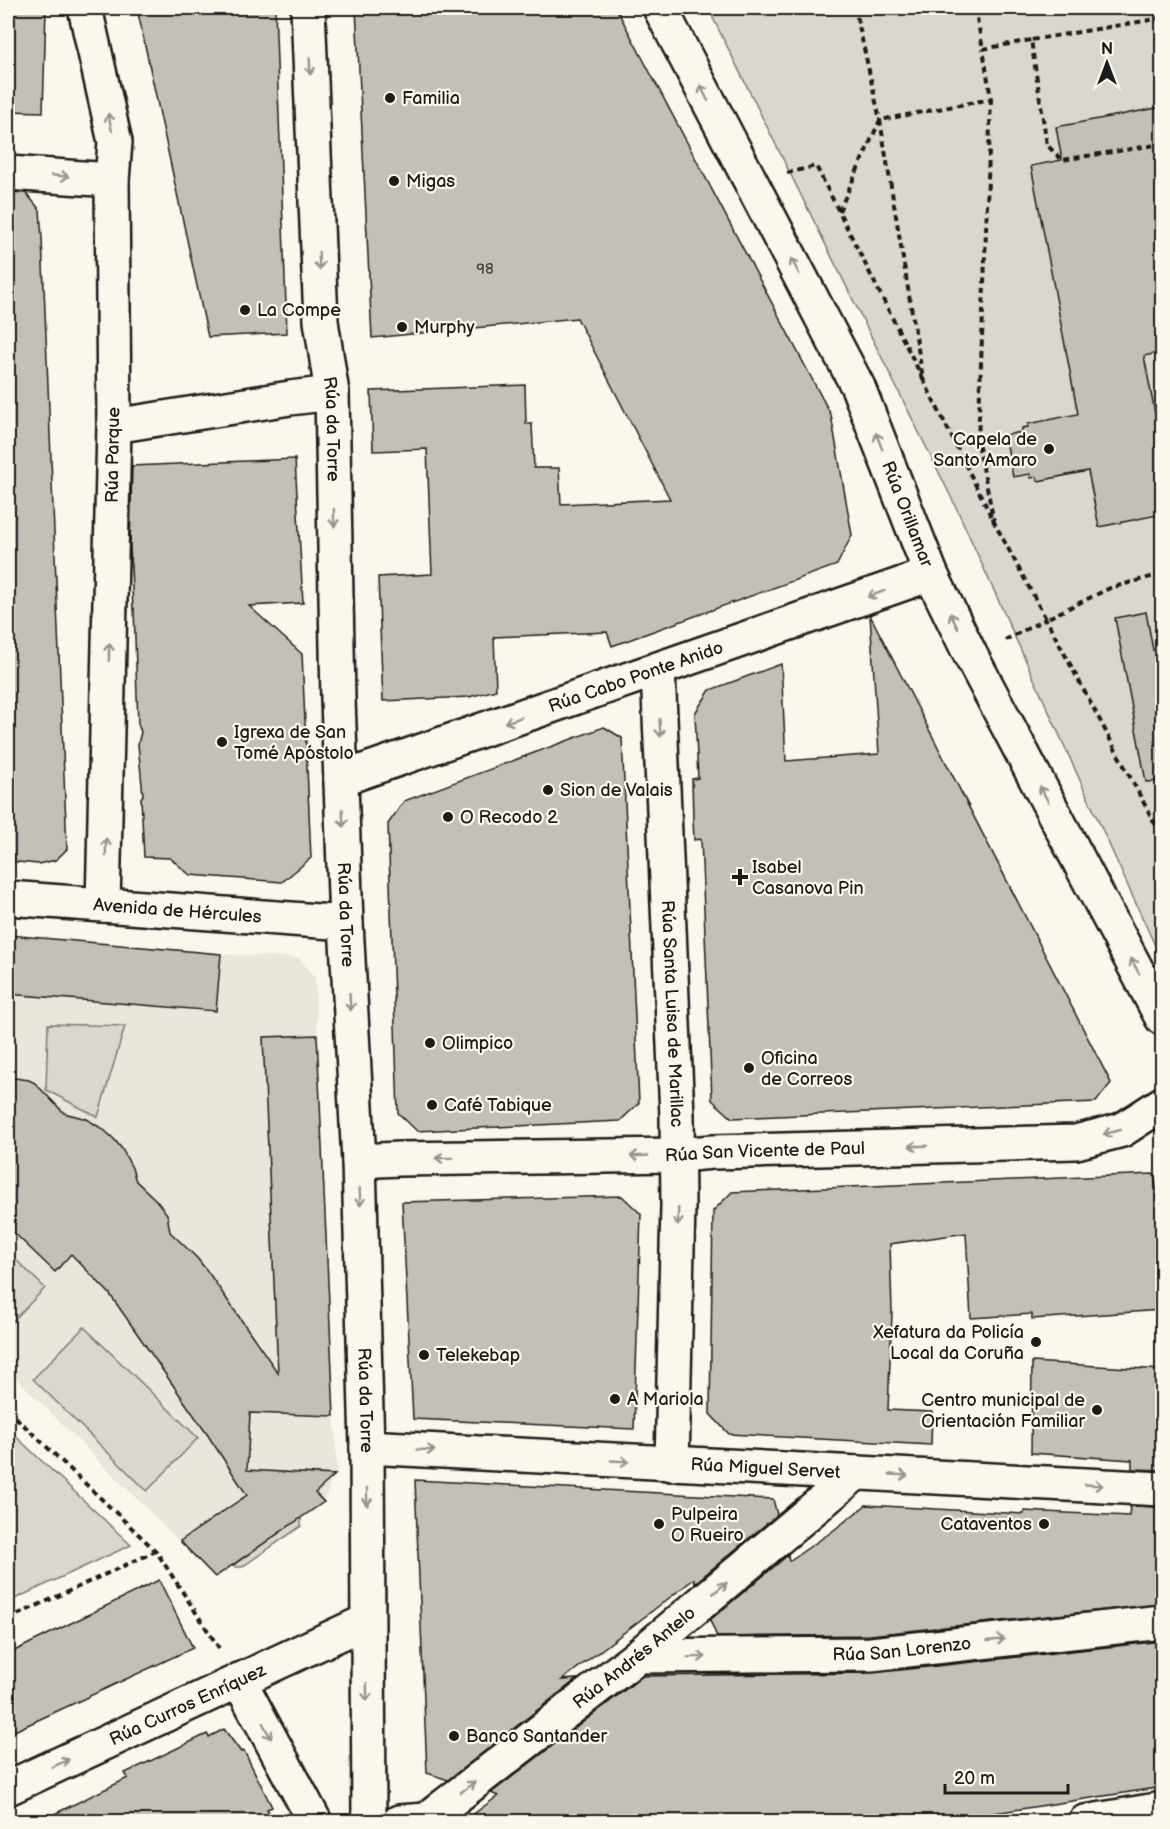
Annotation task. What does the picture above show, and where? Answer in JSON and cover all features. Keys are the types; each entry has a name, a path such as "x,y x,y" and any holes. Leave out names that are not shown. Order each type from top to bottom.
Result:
{"street":[{"name":"Rúa Parque","path":"85,8 115,142 112,180 114,426 103,905"},
{"name":"Rúa da Torre","path":"308,8 321,321 332,393 337,675 346,923 359,1161 367,1447 369,1821"},
{"name":"Rúa Orillamar","path":"660,8 858,387 931,574 971,656 1162,1018"},
{"path":"8,173 112,180"},
{"path":"114,426 332,393"},
{"name":"Rúa Cabo Ponte Anido","path":"341,780 931,574"},
{"name":"Rúa Santa Luisa de Marillac","path":"658,670 678,1155 672,1464"},
{"name":"Avenida de Hércules","path":"8,898 346,923"},
{"name":"Rúa San Vicente de Paul","path":"359,1161 678,1155 713,1152 1076,1142 1122,1130 1162,1104"},
{"name":"Rúa Miguel Servet","path":"367,1447 1162,1489"},
{"name":"Rúa Andrés Antelo","path":"399,1821 426,1820 638,1656 856,1473"},
{"name":"Rúa Curros Enríquez","path":"8,1788 367,1621"},
{"name":"Rúa San Lorenzo","path":"638,1656 871,1654 1162,1622"},
{"path":"239,1680 315,1821"},
{"path":"1085,1821 1162,1809"}],"path":[{"path":"855,8 880,120 923,379"},
{"path":"975,8 991,99 978,443 994,522"},
{"path":"983,49 1162,18"},
{"path":"1031,40 1047,145 1062,160 1162,144"},
{"path":"880,120 991,99"},
{"path":"838,212 880,120"},
{"path":"750,181 816,166 994,522 1162,837"},
{"path":"1001,642 1110,588 1162,574"},
{"path":"8,1410 156,1551 239,1680"},
{"path":"8,1619 156,1551"}],"shaded area":[{"path":"708,8 1162,8 1162,961 956,507"},
{"path":"8,935 221,954 300,958 315,978 337,1473 330,1482 327,1495 322,1500 324,1501 215,1577 8,1370"},
{"path":"48,1024 125,1026 98,1117 46,1090"},
{"path":"8,1252 45,1288 8,1326"},
{"path":"84,1327 198,1438 147,1491 33,1379"},
{"path":"8,1429 131,1545 8,1602"},
{"path":"299,1516 301,1526 242,1567 234,1565"}],"building":[{"path":"8,8 46,8 43,112 8,111"},
{"path":"137,8 275,8 287,333 208,337"},
{"path":"356,8 616,8 831,415 852,535 837,565 612,646 607,632 494,637 496,690 469,697 383,701 378,577 432,574 427,449 373,451 371,391 525,385 526,424 532,424 534,468 559,468 561,504 670,499 577,318 372,338"},
{"path":"1162,107 1162,352 1144,356 1162,450 1162,514 1099,527 1088,471 1038,481 1037,477 1031,478 1030,474 1013,477 1005,435 1022,432 1022,428 1028,427 1028,424 1078,414 1031,166 1062,160 1056,127"},
{"path":"8,192 26,193 40,210 42,239 67,849 56,860 38,864 8,861"},
{"name":"Igrexa de San Tomé Apóstolo","path":"295,459 303,603 249,606 302,654 311,858 282,882 190,875 170,858 144,857 141,798 143,795 138,744 141,732 138,724 130,546 132,466"},
{"path":"1146,612 1153,650 1162,648 1162,781 1146,782 1115,618"},
{"path":"870,615 1111,1083 1096,1102 732,1118 712,1100 701,839 694,840 693,820 692,779 698,778 695,713 710,690 781,664 786,761 879,754"},
{"path":"604,727 622,738 639,1103 620,1121 417,1131 398,1113 388,824 404,801"},
{"path":"8,935 221,954 216,1011 8,994"},
{"path":"317,1035 334,1416 250,1413 247,1470 335,1475 315,1493 324,1502 215,1577 180,1541 247,1495 109,1293 71,1254 55,1272 8,1227 8,1077 35,1083 64,1113 87,1119 114,1139 132,1168 136,1181 167,1214 170,1232 208,1272 278,1373 263,1037"},
{"path":"1154,1174 1162,1223 1162,1310 1032,1319 1032,1314 971,1318 966,1233 890,1244 892,1312 888,1410 932,1412 931,1445 729,1434 710,1414 713,1211 732,1192"},
{"path":"622,1196 641,1214 634,1429 413,1419 402,1202"},
{"name":"Centro municipal de Orientación Familiar","path":"1032,1362 1162,1370 1162,1470 1132,1469 1132,1460 1031,1453"},
{"path":"415,1480 773,1499 777,1515 695,1583 694,1579 562,1680 577,1679 448,1780 427,1773"},
{"path":"866,1505 1024,1514 1024,1511 1129,1516 1130,1506 1162,1507 1162,1604 870,1635 717,1637 710,1620 788,1555 789,1561"},
{"path":"159,1580 193,1648 8,1734 8,1654"},
{"path":"1162,1641 1162,1787 943,1821 464,1821 498,1796 491,1793 643,1676 873,1673"},
{"path":"224,1729 241,1752 244,1751 272,1807 267,1809 274,1821 40,1821 128,1778 125,1773 207,1734 209,1737"}],"place":[{"name":"Familia","path":"390,98"},
{"name":"Migas","path":"394,181"},
{"name":"La Compe","path":"245,310"},
{"name":"Murphy","path":"402,327"},
{"name":"Capela de Santo Amaro","path":"1049,449"},
{"name":"Igrexa de San Tomé Apóstolo","path":"222,742"},
{"name":"Sion de Valais","path":"548,790"},
{"name":"O Recodo 2","path":"448,817"},
{"name":"Isabel Casanova Pin","path":"740,877"},
{"name":"Olimpico","path":"430,1043"},
{"name":"Oficina de Correos","path":"749,1068"},
{"name":"Café Tabique","path":"432,1105"},
{"name":"Xefatura da Policía Local da Coruña","path":"1036,1342"},
{"name":"Telekebap","path":"424,1355"},
{"name":"A Mariola","path":"615,1399"},
{"name":"Centro municipal de Orientación Familiar","path":"1097,1410"},
{"name":"Pulpeira O Rueiro","path":"659,1524"},
{"name":"Cataventos","path":"1044,1524"},
{"name":"Banco Santander","path":"454,1736"}]}
